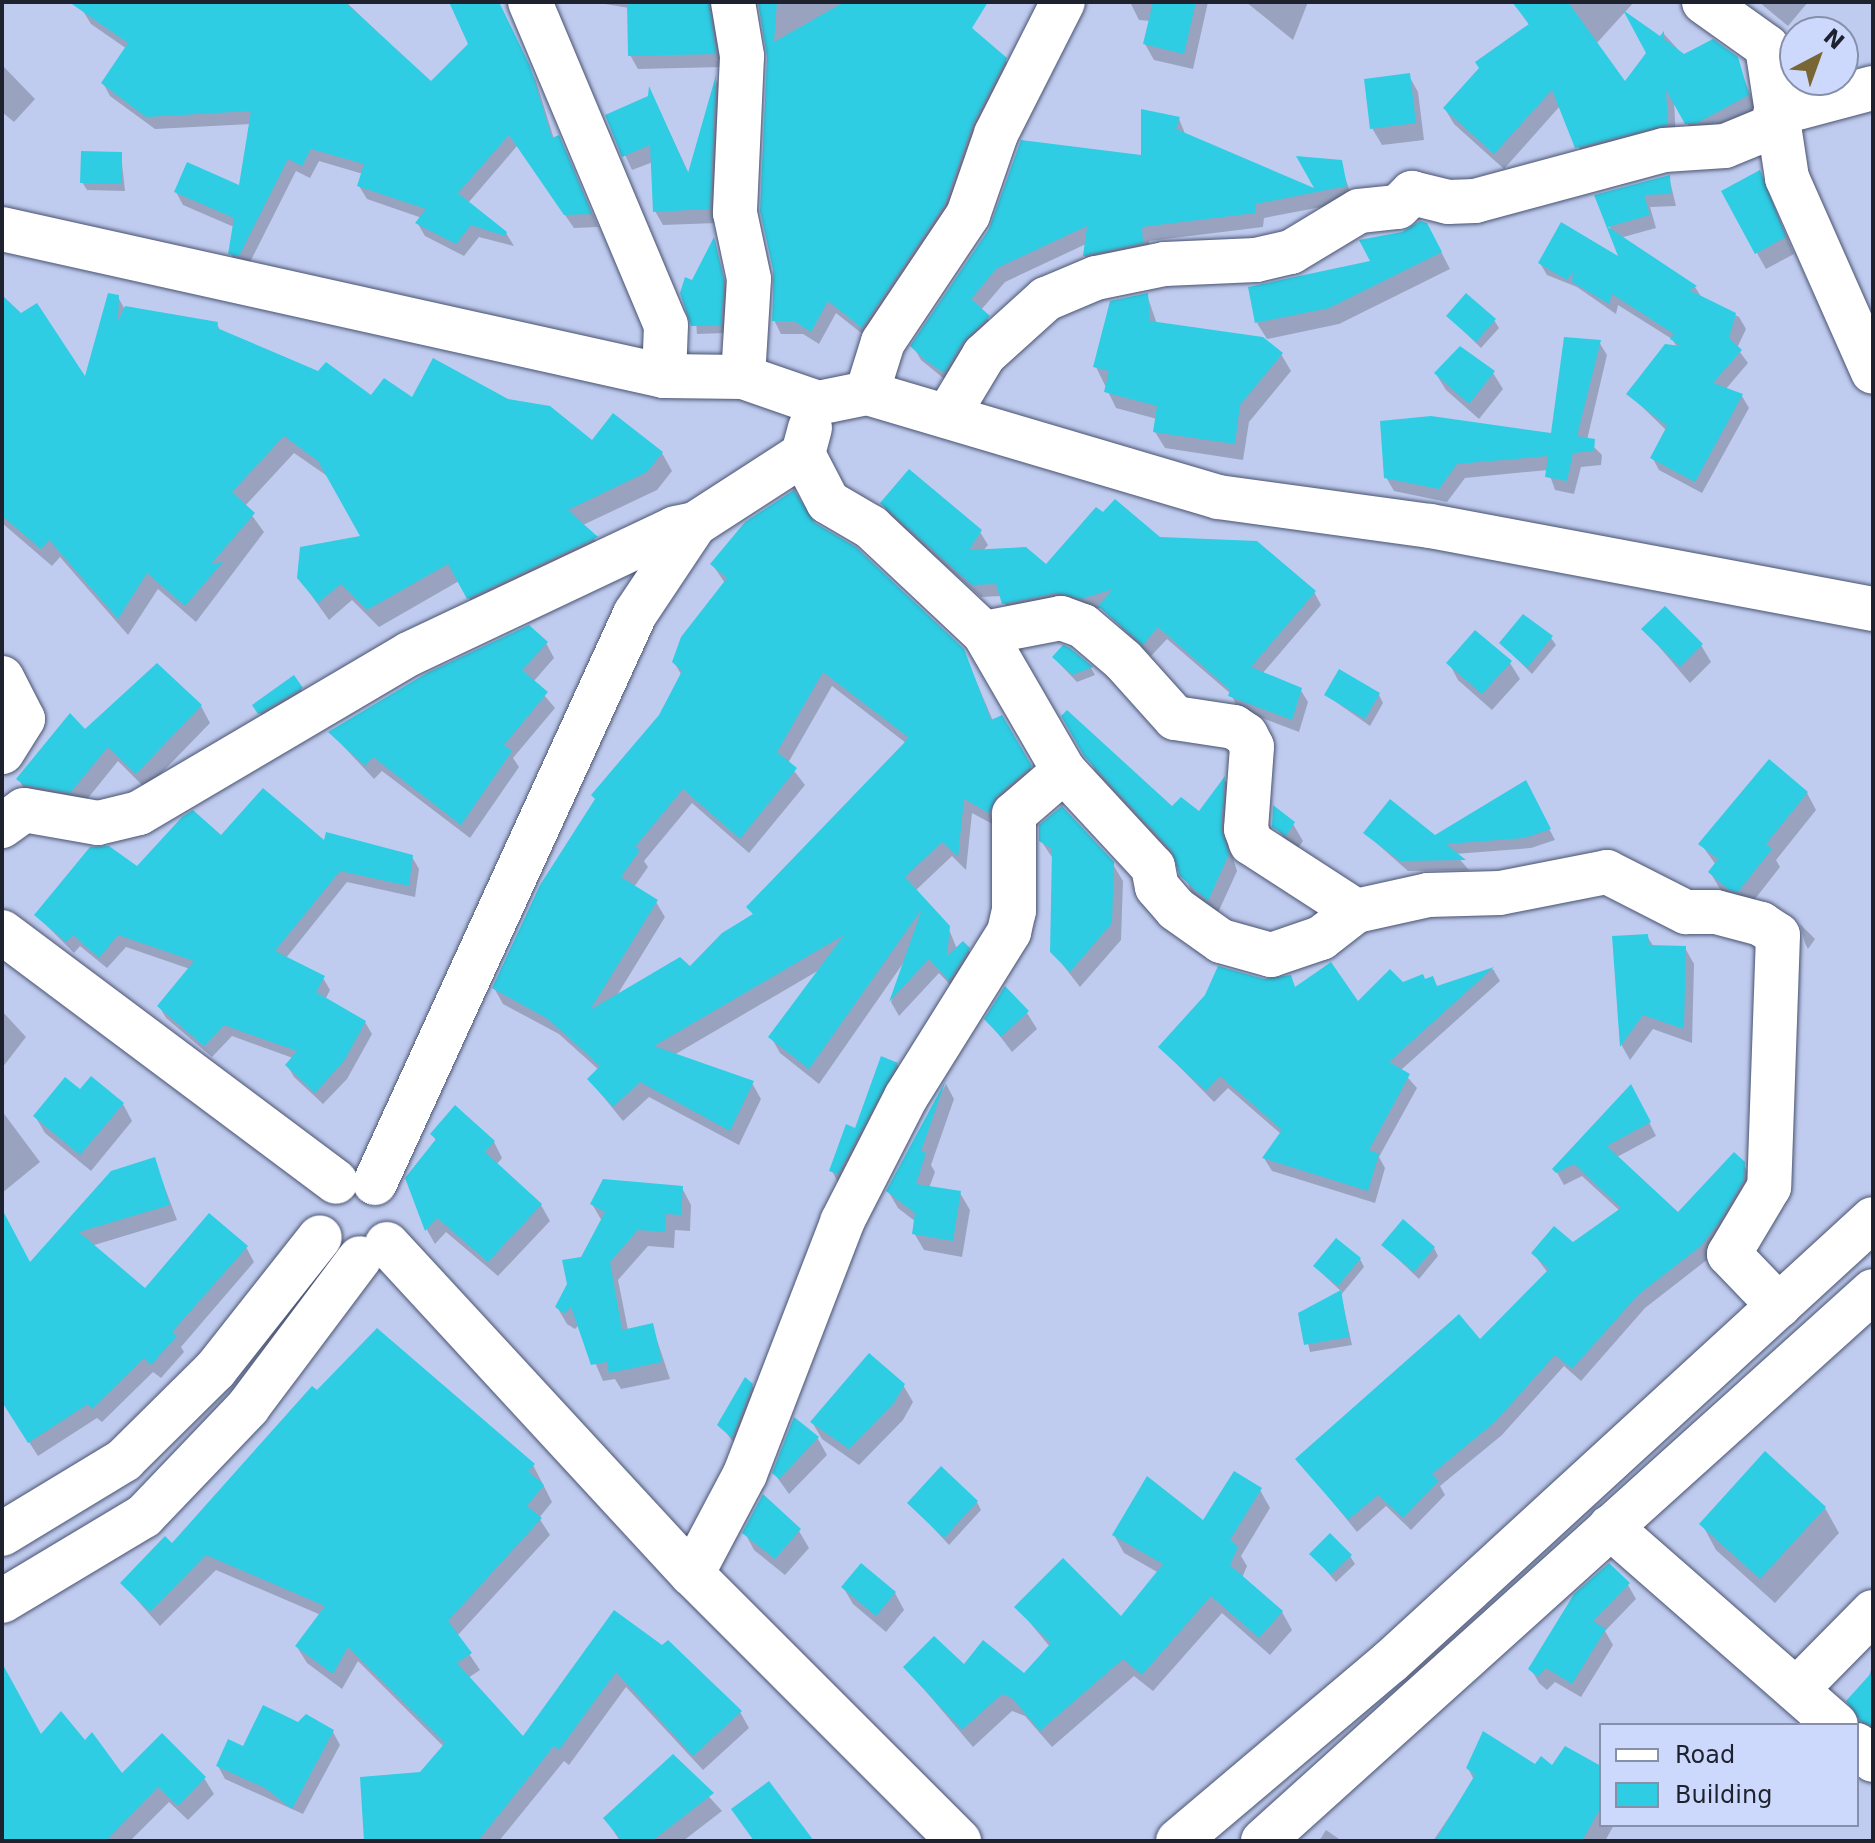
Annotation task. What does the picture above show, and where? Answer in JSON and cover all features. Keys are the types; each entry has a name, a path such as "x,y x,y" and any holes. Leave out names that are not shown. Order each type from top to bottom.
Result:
{"street":[{"path":"530,2 666,325 664,376"},
{"path":"733,2 742,87 735,213 749,279 743,377"},
{"path":"867,393 883,342 968,215 996,134 1063,2"},
{"path":"1704,2 1767,47 1787,178 1873,372"},
{"path":"948,415 984,355 1046,299 1096,278 1165,264 1256,260 1291,252 1359,211 1398,207 1412,193 1448,202 1475,201 1664,150 1725,146 1776,119 1873,88"},
{"path":"2,229 664,376 743,377 818,403 867,393 1218,497 1430,526 1873,609"},
{"path":"9,804 98,823 139,813 409,654 675,528 695,524 803,454 818,403"},
{"path":"803,454 828,502 871,527 984,633 1064,771 1153,867 1157,887 1176,909 1221,941 1271,955 1298,950 1356,911 1428,895 1500,893 1607,872 1686,912 1716,912 1761,924 1778,935 1769,1187 1729,1254 1779,1306"},
{"path":"695,524 635,614 356,1183 317,1207 320,1237 330,1249 374,1251 959,1841"},
{"path":"984,633 1061,618 1083,626 1123,660 1175,718 1234,727 1246,735 1252,747 1246,829 1251,843 1356,911"},
{"path":"2,678 23,719 2,752"},
{"path":"692,1574 745,1474 842,1222 906,1097 1009,932 1014,911 1014,814 1064,771"},
{"path":"2,932 356,1183 391,1199 396,1214 374,1251 248,1407 144,1516 2,1601"},
{"path":"1178,1841 1390,1662 1873,1219"},
{"path":"2,1534 124,1460 215,1370 320,1237"},
{"path":"1263,1841 1873,1291"},
{"path":"1610,1527 1834,1723"},
{"path":"1797,1689 1873,1612"}],"building":[{"path":"69,2 345,2 431,81 468,44 449,2 499,2 530,66 552,138 559,135 592,214 564,215 509,135 458,193 507,232 505,236 471,225 456,244 415,223 426,209 357,186 364,164 311,149 302,166 288,159 239,256 228,254 234,218 174,192 187,162 239,185 251,111 146,117 101,83 128,43"},
{"path":"709,2 716,54 628,56 627,3"},
{"path":"758,2 777,2 774,42 844,2 988,2 972,28 1007,58 972,126 945,204 862,328 828,301 811,332 794,321 772,321 774,274 760,211 767,57"},
{"path":"1153,2 1196,2 1184,54 1143,44"},
{"path":"1512,2 1568,2 1625,81 1646,53 1623,10 1660,36 1664,31 1664,39 1684,54 1713,39 1738,57 1749,95 1697,123 1685,124 1666,90 1668,125 1575,148 1552,90 1494,154 1443,108 1479,68 1475,62 1529,24"},
{"path":"1410,73 1416,123 1370,129 1364,79"},
{"path":"716,75 710,209 653,212 650,145 622,157 605,115 648,96 649,86 688,173"},
{"path":"1141,109 1180,117 1176,129 1314,188 1296,156 1342,160 1347,186 1256,204 1255,213 1142,227 1143,243 1083,256 1087,226 997,268 971,299 990,316 963,342 944,373 925,360 910,346 989,229 1021,140 1141,155"},
{"path":"81,151 122,152 122,184 80,183"},
{"path":"1760,170 1786,237 1755,254 1721,191"},
{"path":"1670,175 1671,194 1644,195 1650,215 1608,227 1697,286 1689,290 1736,313 1729,338 1742,350 1713,383 1743,394 1695,482 1650,458 1667,426 1626,394 1665,344 1681,346 1670,339 1674,334 1612,294 1609,304 1572,282 1573,272 1567,280 1538,263 1561,222 1618,256 1594,195"},
{"path":"1420,221 1427,223 1442,252 1329,308 1255,323 1248,287 1370,261 1359,240 1402,232"},
{"path":"714,237 724,281 721,326 691,326 680,293 685,277 692,280"},
{"path":"108,293 119,295 118,321 125,306 218,322 217,328 318,371 326,362 371,395 384,378 412,397 433,358 508,399 550,406 592,440 613,413 663,452 647,472 568,510 598,537 467,599 448,564 367,610 341,584 318,603 297,578 300,547 360,536 318,461 284,436 232,492 255,513 211,564 223,562 185,606 147,573 118,619 49,540 41,549 2,516 2,295 21,313 37,303 85,376"},
{"path":"1148,293 1150,321 1263,337 1283,353 1240,405 1235,444 1153,432 1157,406 1104,392 1109,371 1093,367 1110,301"},
{"path":"1466,293 1496,319 1476,342 1446,316"},
{"path":"1564,337 1601,340 1577,436 1595,439 1594,451 1573,453 1567,481 1545,477 1548,456 1457,464 1439,489 1384,478 1380,421 1431,416 1551,433"},
{"path":"1460,346 1495,371 1469,404 1434,373"},
{"path":"909,469 982,530 969,550 1026,547 1046,564 1096,507 1103,512 1115,499 1160,537 1257,541 1316,591 1251,667 1302,688 1292,720 1228,696 1230,690 1158,627 1143,645 1098,606 1113,589 1081,599 1056,593 1002,604 996,584 972,585 880,503"},
{"path":"794,490 815,523 856,547 964,649 991,720 1002,715 1032,766 997,796 989,813 964,799 958,857 942,842 905,877 950,926 947,956 963,941 970,948 949,981 929,959 889,1002 922,909 809,1069 768,1037 844,935 654,1046 754,1081 730,1131 640,1082 613,1107 587,1079 600,1066 548,1019 492,988 540,885 595,799 591,795 659,715 682,671 672,662 681,637 727,578 710,564 745,522","holes":["823,672 908,737 746,907 753,914 722,933 690,966 680,957 590,1010 658,900 621,877 640,850 635,847 683,789 740,839 797,768 777,752"]},
{"path":"1665,606 1703,644 1680,667 1641,629"},
{"path":"1523,614 1553,636 1527,668 1499,643"},
{"path":"529,625 548,642 522,670 548,692 504,745 512,751 461,825 373,757 365,766 328,732 427,673"},
{"path":"1475,630 1512,661 1482,694 1446,663"},
{"path":"1063,645 1093,667 1072,675 1052,657"},
{"path":"157,663 202,705 136,774 108,747 70,793 24,785 16,779 70,713 85,729"},
{"path":"1339,669 1380,693 1365,719 1324,695"},
{"path":"294,675 303,688 258,714 252,705"},
{"path":"1067,710 1172,806 1181,797 1199,811 1225,776 1221,828 1229,854 1208,901 1180,876 1171,850 1084,756 1061,716"},
{"path":"1769,759 1808,792 1766,844 1772,849 1738,892 1729,890 1708,872 1718,859 1698,844"},
{"path":"1526,780 1551,829 1524,838 1446,844 1466,860 1400,861 1363,833 1390,799 1435,835"},
{"path":"263,788 324,840 326,832 413,855 409,886 340,871 275,951 325,976 316,992 366,1021 344,1061 315,1093 285,1065 297,1051 224,1025 204,1046 157,1006 194,961 118,935 99,958 73,935 66,942 34,915 90,847 109,846 137,866 182,817 193,810 221,835"},
{"path":"1273,805 1295,822 1286,836 1272,827"},
{"path":"1062,806 1114,862 1112,923 1070,972 1050,952 1052,849 1039,841 1039,825"},
{"path":"1648,934 1649,945 1686,946 1684,1029 1643,1015 1620,1047 1612,936"},
{"path":"1331,962 1358,1001 1390,969 1403,982 1423,974 1425,979 1433,976 1437,986 1494,967 1389,1062 1410,1074 1369,1150 1379,1154 1368,1191 1262,1158 1282,1130 1220,1076 1206,1091 1158,1047 1205,995 1218,966 1264,979 1291,975 1295,987"},
{"path":"1005,986 1029,1011 1001,1037 984,1019"},
{"path":"881,1056 898,1063 838,1174 829,1171 846,1124 855,1128"},
{"path":"91,1076 124,1103 80,1155 33,1116 65,1077 80,1089"},
{"path":"946,1080 921,1151 926,1153 916,1184 961,1191 953,1241 912,1234 915,1213 886,1191"},
{"path":"1631,1084 1651,1122 1607,1146 1678,1212 1734,1152 1745,1162 1744,1180 1720,1221 1701,1246 1638,1295 1572,1369 1555,1355 1495,1422 1432,1474 1439,1481 1403,1518 1378,1495 1348,1520 1295,1459 1459,1314 1480,1339 1549,1269 1531,1253 1554,1226 1573,1242 1621,1208 1574,1164 1556,1173 1552,1169"},
{"path":"455,1105 495,1141 485,1152 542,1204 488,1262 437,1218 425,1231 405,1178 436,1139 430,1134"},
{"path":"155,1157 170,1205 79,1232 145,1288 209,1213 248,1246 172,1332 177,1336 151,1365 144,1358 92,1409 88,1404 28,1443 2,1402 2,1209 30,1262 111,1171"},
{"path":"603,1179 683,1186 681,1215 666,1214 665,1232 638,1230 610,1262 622,1330 653,1323 662,1362 609,1373 607,1362 591,1365 571,1307 565,1314 555,1307 567,1284 562,1260 581,1257 605,1212 590,1204"},
{"path":"1403,1219 1435,1247 1414,1272 1381,1245"},
{"path":"1336,1238 1361,1258 1338,1286 1313,1266"},
{"path":"1341,1290 1349,1337 1304,1345 1298,1313"},
{"path":"377,1328 535,1464 528,1471 544,1485 527,1506 542,1518 448,1621 472,1653 457,1663 523,1736 614,1610 662,1645 668,1640 742,1711 693,1756 616,1672 559,1750 554,1746 478,1841 364,1841 360,1777 420,1772 445,1743 348,1647 333,1674 295,1646 325,1606 206,1555 150,1612 120,1583 165,1536 172,1543 312,1386 317,1390"},
{"path":"869,1353 905,1384 894,1403 849,1449 810,1422"},
{"path":"745,1377 753,1384 732,1438 717,1425"},
{"path":"794,1417 819,1437 779,1479 772,1473"},
{"path":"1765,1451 1826,1507 1760,1579 1699,1524"},
{"path":"941,1466 978,1501 944,1538 907,1503"},
{"path":"1234,1471 1262,1488 1230,1540 1238,1547 1230,1565 1283,1611 1259,1638 1211,1596 1142,1675 1123,1659 1040,1731 1012,1698 1002,1694 962,1730 903,1667 934,1636 964,1664 983,1640 1024,1673 1051,1643 1014,1607 1063,1558 1121,1616 1163,1564 1112,1535 1147,1476 1203,1520"},
{"path":"763,1494 801,1529 775,1559 742,1533"},
{"path":"1330,1533 1352,1555 1331,1575 1309,1554"},
{"path":"861,1563 896,1592 876,1616 841,1587"},
{"path":"1609,1563 1630,1583 1593,1621 1606,1629 1572,1684 1546,1668 1538,1677 1528,1669 1574,1594"},
{"path":"2,1663 41,1734 61,1711 85,1740 92,1732 122,1773 162,1733 206,1777 178,1806 158,1787 106,1841 2,1841"},
{"path":"1873,1671 1873,1726 1860,1721 1846,1701"},
{"path":"263,1705 298,1722 306,1714 334,1730 292,1809 265,1788 216,1766 228,1739 243,1746"},
{"path":"1483,1731 1535,1764 1541,1756 1552,1765 1565,1746 1599,1765 1599,1811 1582,1841 1435,1841 1475,1775 1466,1768"},
{"path":"673,1754 714,1793 652,1841 622,1841 603,1818"},
{"path":"769,1781 814,1841 754,1841 731,1809"}]}
